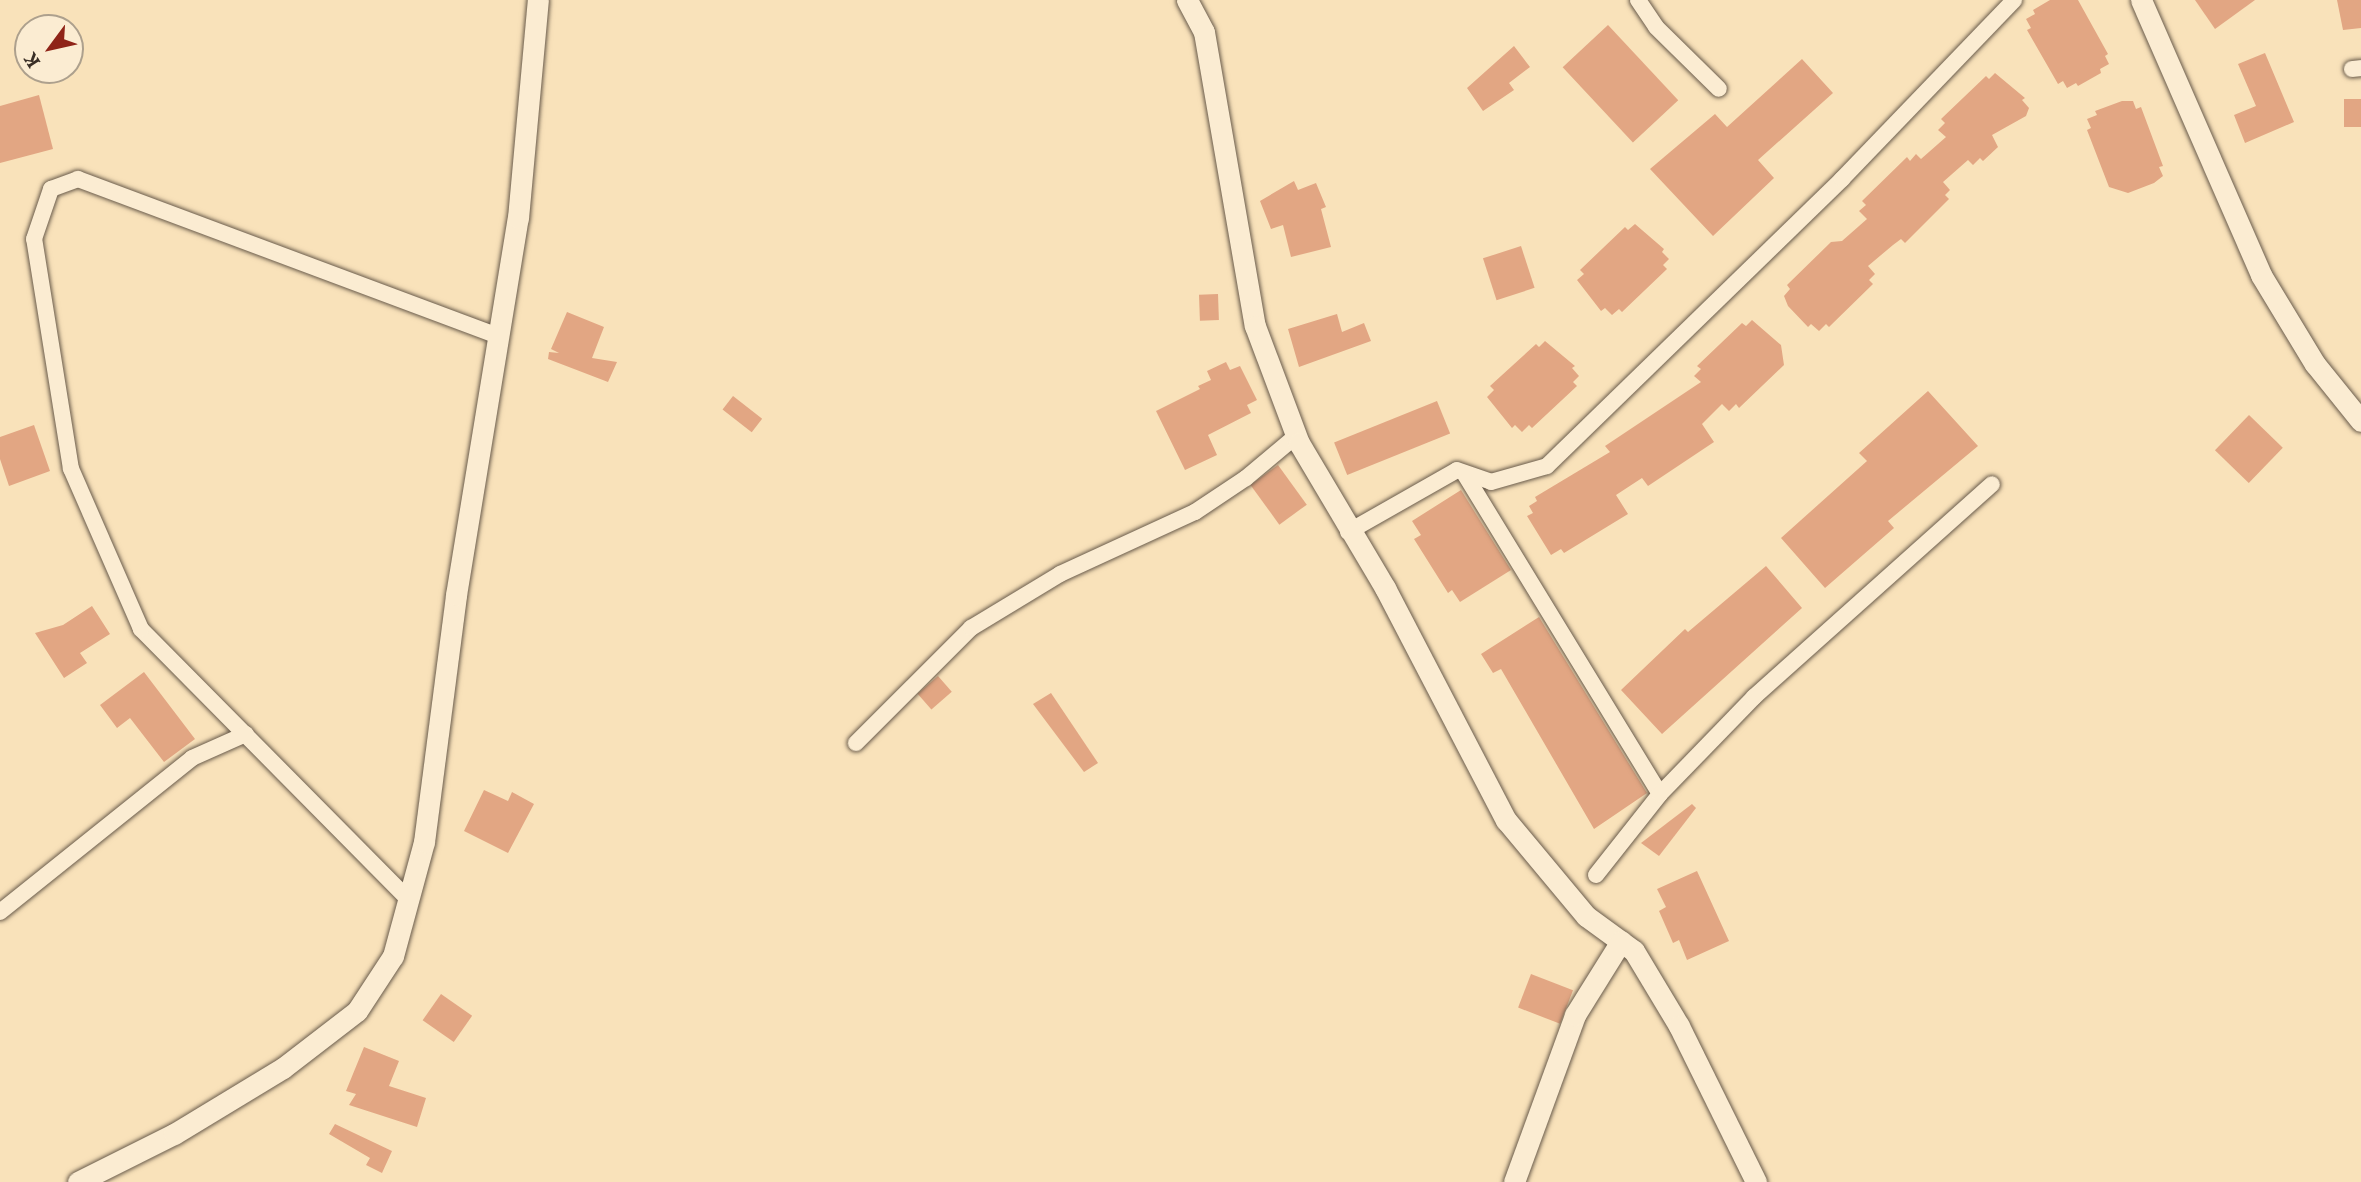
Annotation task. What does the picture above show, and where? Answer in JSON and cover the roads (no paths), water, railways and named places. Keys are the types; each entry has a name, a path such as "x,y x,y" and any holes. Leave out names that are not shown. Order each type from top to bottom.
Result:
{"street":[{"path":"78,1182 174,1134 283,1068 358,1011 393,956 424,842 456,595 497,336 519,218 538,0"},
{"path":"1187,0 1204,32 1255,326 1296,436 1348,532 1385,588 1506,820 1586,916 1634,951 1679,1026 1756,1182"},
{"path":"1638,0 1656,27 1719,89"},
{"path":"1348,532 1457,470 1491,482 1547,466 1832,189 2014,0"},
{"path":"2141,0 2261,275 2315,364 2361,421"},
{"path":"408,900 141,629 71,469 34,239 51,189 78,179 497,336"},
{"path":"856,743 971,628 1060,574 1195,512 1246,478 1296,436"},
{"path":"1464,473 1660,794"},
{"path":"1596,874 1660,794 1754,697 1992,484"},
{"path":"0,912 192,758 246,734"},
{"path":"1514,1182 1575,1015 1621,941"}]}
